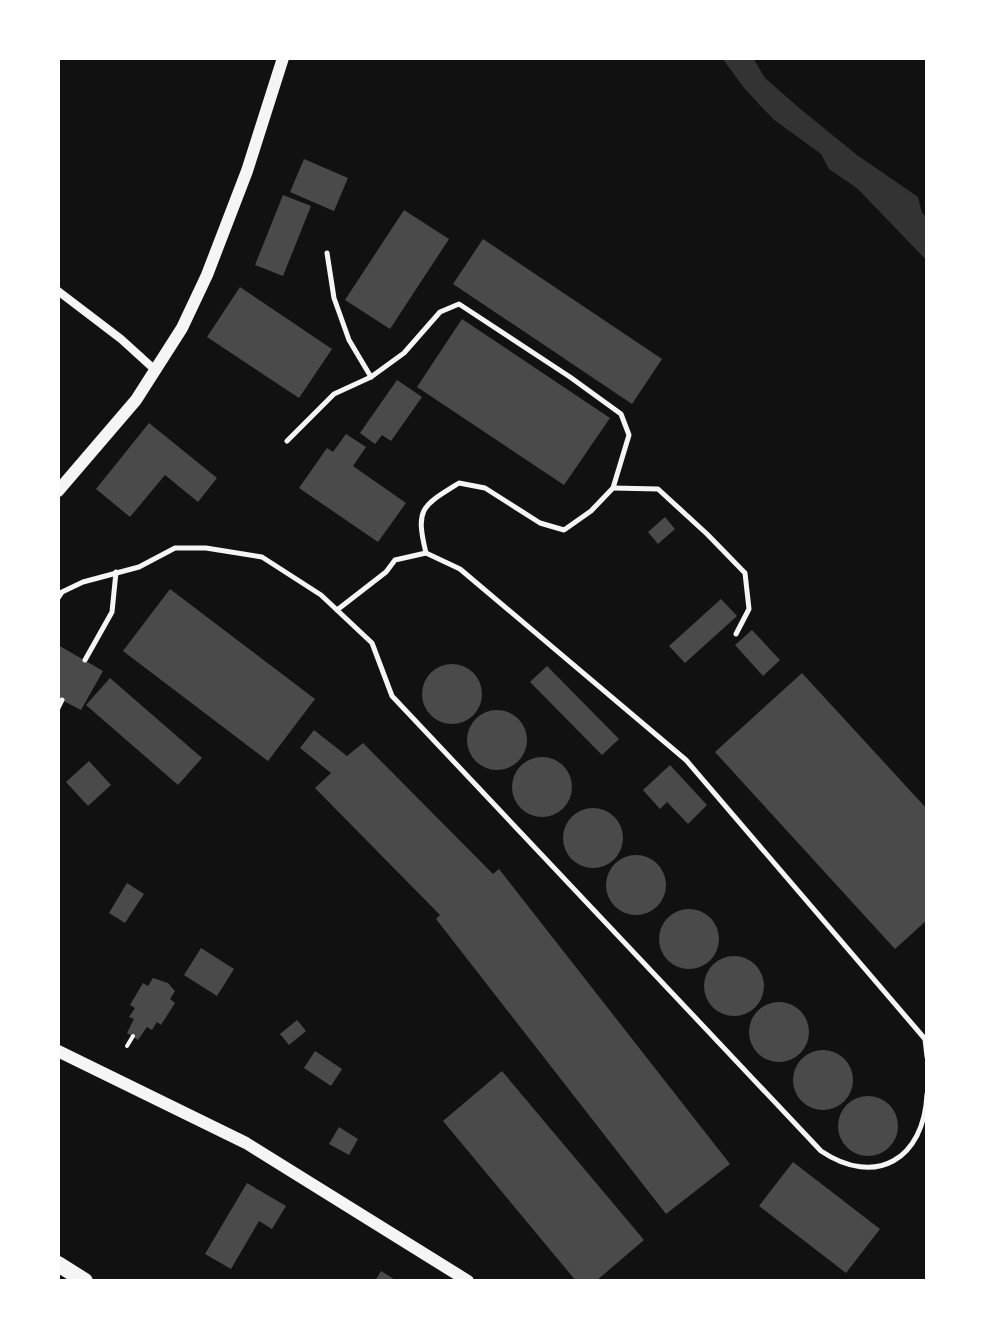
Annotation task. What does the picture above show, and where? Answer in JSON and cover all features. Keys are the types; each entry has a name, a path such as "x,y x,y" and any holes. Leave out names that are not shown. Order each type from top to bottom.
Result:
{"main road":[{"path":"58,1264 85,1281"}],"street":[{"path":"58,491 128,410 182,328 207,275 247,171 283,58"},
{"path":"58,291 121,339 154,369"},
{"path":"58,1051 246,1143 468,1281"}],"lane":[{"path":"327,253 334,298 349,340 371,377"},
{"path":"287,441 334,394 371,377 404,353 440,312 459,304 621,414 629,435 613,488 591,511 564,530 540,523 485,488 459,483 429,502 419,524 426,553"},
{"path":"613,488 658,489 745,573 749,609 736,634"},
{"path":"58,598 62,592 83,582 139,567 175,548 206,548 262,557 321,595 372,643 392,696 821,1151 836,1161 856,1168 892,1164 915,1141 927,1094"},
{"path":"337,610 386,572 395,560 426,553 460,569 686,760 925,1039 927,1057"},
{"path":"85,660 112,612 116,572"},
{"path":"58,708 62,700"}],"path":[{"path":"127,1046 133,1036"}],"shaded area":[{"path":"722,58 753,58 765,78 798,107 857,155 918,197 922,213 927,218 927,261 858,189 829,169 821,154 773,119"}],"building":[{"path":"304,159 348,178 334,211 290,192"},
{"path":"283,195 311,206 283,276 255,265"},
{"path":"404,210 449,239 390,329 345,300"},
{"path":"483,239 662,359 632,404 453,284"},
{"path":"240,287 332,349 299,398 207,337"},
{"path":"462,319 610,418 564,485 417,387"},
{"path":"397,380 422,397 391,441 382,435 375,444 360,433"},
{"path":"149,423 217,478 198,502 165,475 130,517 96,489"},
{"path":"346,434 366,447 353,466 406,503 378,542 299,488 327,448 333,452"},
{"path":"665,517 675,529 658,544 648,532"},
{"path":"170,589 315,699 268,761 123,651"},
{"path":"721,599 737,616 685,663 669,646"},
{"path":"752,630 780,660 763,676 735,645"},
{"path":"58,645 103,671 81,710 58,698"},
{"path":"452,664 464,666 473,673 480,682 480,706 473,715 464,722 452,724 440,722 431,715 424,706 422,694 424,682 431,673 440,666"},
{"path":"547,666 619,739 602,755 530,682"},
{"path":"802,673 927,809 927,920 895,949 715,752"},
{"path":"110,678 202,758 178,785 86,705"},
{"path":"497,710 509,712 518,719 525,728 525,752 518,761 509,768 497,770 485,768 476,761 469,752 467,740 469,728 476,719 485,712"},
{"path":"314,730 347,756 363,743 493,874 499,869 730,1164 666,1214 436,919 440,915 315,788 331,773 300,748"},
{"path":"542,757 554,759 563,766 570,775 570,799 563,808 554,815 542,817 530,815 521,808 514,799 512,787 514,775 521,766 530,759"},
{"path":"89,761 111,785 88,806 66,782"},
{"path":"670,765 707,805 688,824 667,802 660,809 643,790"},
{"path":"593,808 605,810 614,817 621,826 621,850 614,859 605,866 593,868 581,866 572,859 565,850 563,838 565,826 572,817 581,810"},
{"path":"636,855 658,863 666,885 658,907 636,915 614,907 606,885 614,863"},
{"path":"127,883 144,894 125,923 109,913"},
{"path":"689,909 701,911 710,918 717,927 717,951 710,960 701,967 689,969 677,967 668,960 661,951 659,939 661,927 668,918 677,911"},
{"path":"201,948 234,969 217,996 184,975"},
{"path":"734,956 746,958 755,965 762,974 762,998 755,1007 746,1014 734,1016 722,1014 713,1007 706,998 704,986 706,974 713,965 722,958"},
{"path":"153,978 168,983 175,991 170,999 175,1003 161,1025 157,1022 152,1030 147,1027 138,1040 127,1033 134,1019 129,1017 135,1008 130,1005 143,983 148,986"},
{"path":"779,1002 791,1004 800,1011 807,1020 807,1044 800,1053 791,1060 779,1062 767,1060 758,1053 751,1044 749,1032 751,1020 758,1011 767,1004"},
{"path":"297,1020 306,1031 289,1045 280,1034"},
{"path":"823,1050 835,1052 844,1059 851,1068 851,1092 844,1101 835,1108 823,1110 811,1108 802,1101 795,1092 793,1080 795,1068 802,1059 811,1052"},
{"path":"315,1051 342,1069 331,1086 304,1068"},
{"path":"502,1071 644,1240 596,1281 576,1281 443,1121"},
{"path":"868,1096 880,1098 889,1105 896,1114 896,1138 889,1147 880,1154 868,1156 856,1154 847,1147 840,1138 838,1126 840,1114 847,1105 856,1098"},
{"path":"339,1127 358,1139 349,1155 329,1144"},
{"path":"793,1162 880,1229 846,1273 759,1206"},
{"path":"247,1183 286,1206 272,1229 259,1221 231,1269 205,1254"},
{"path":"381,1271 397,1281 375,1281"}]}
